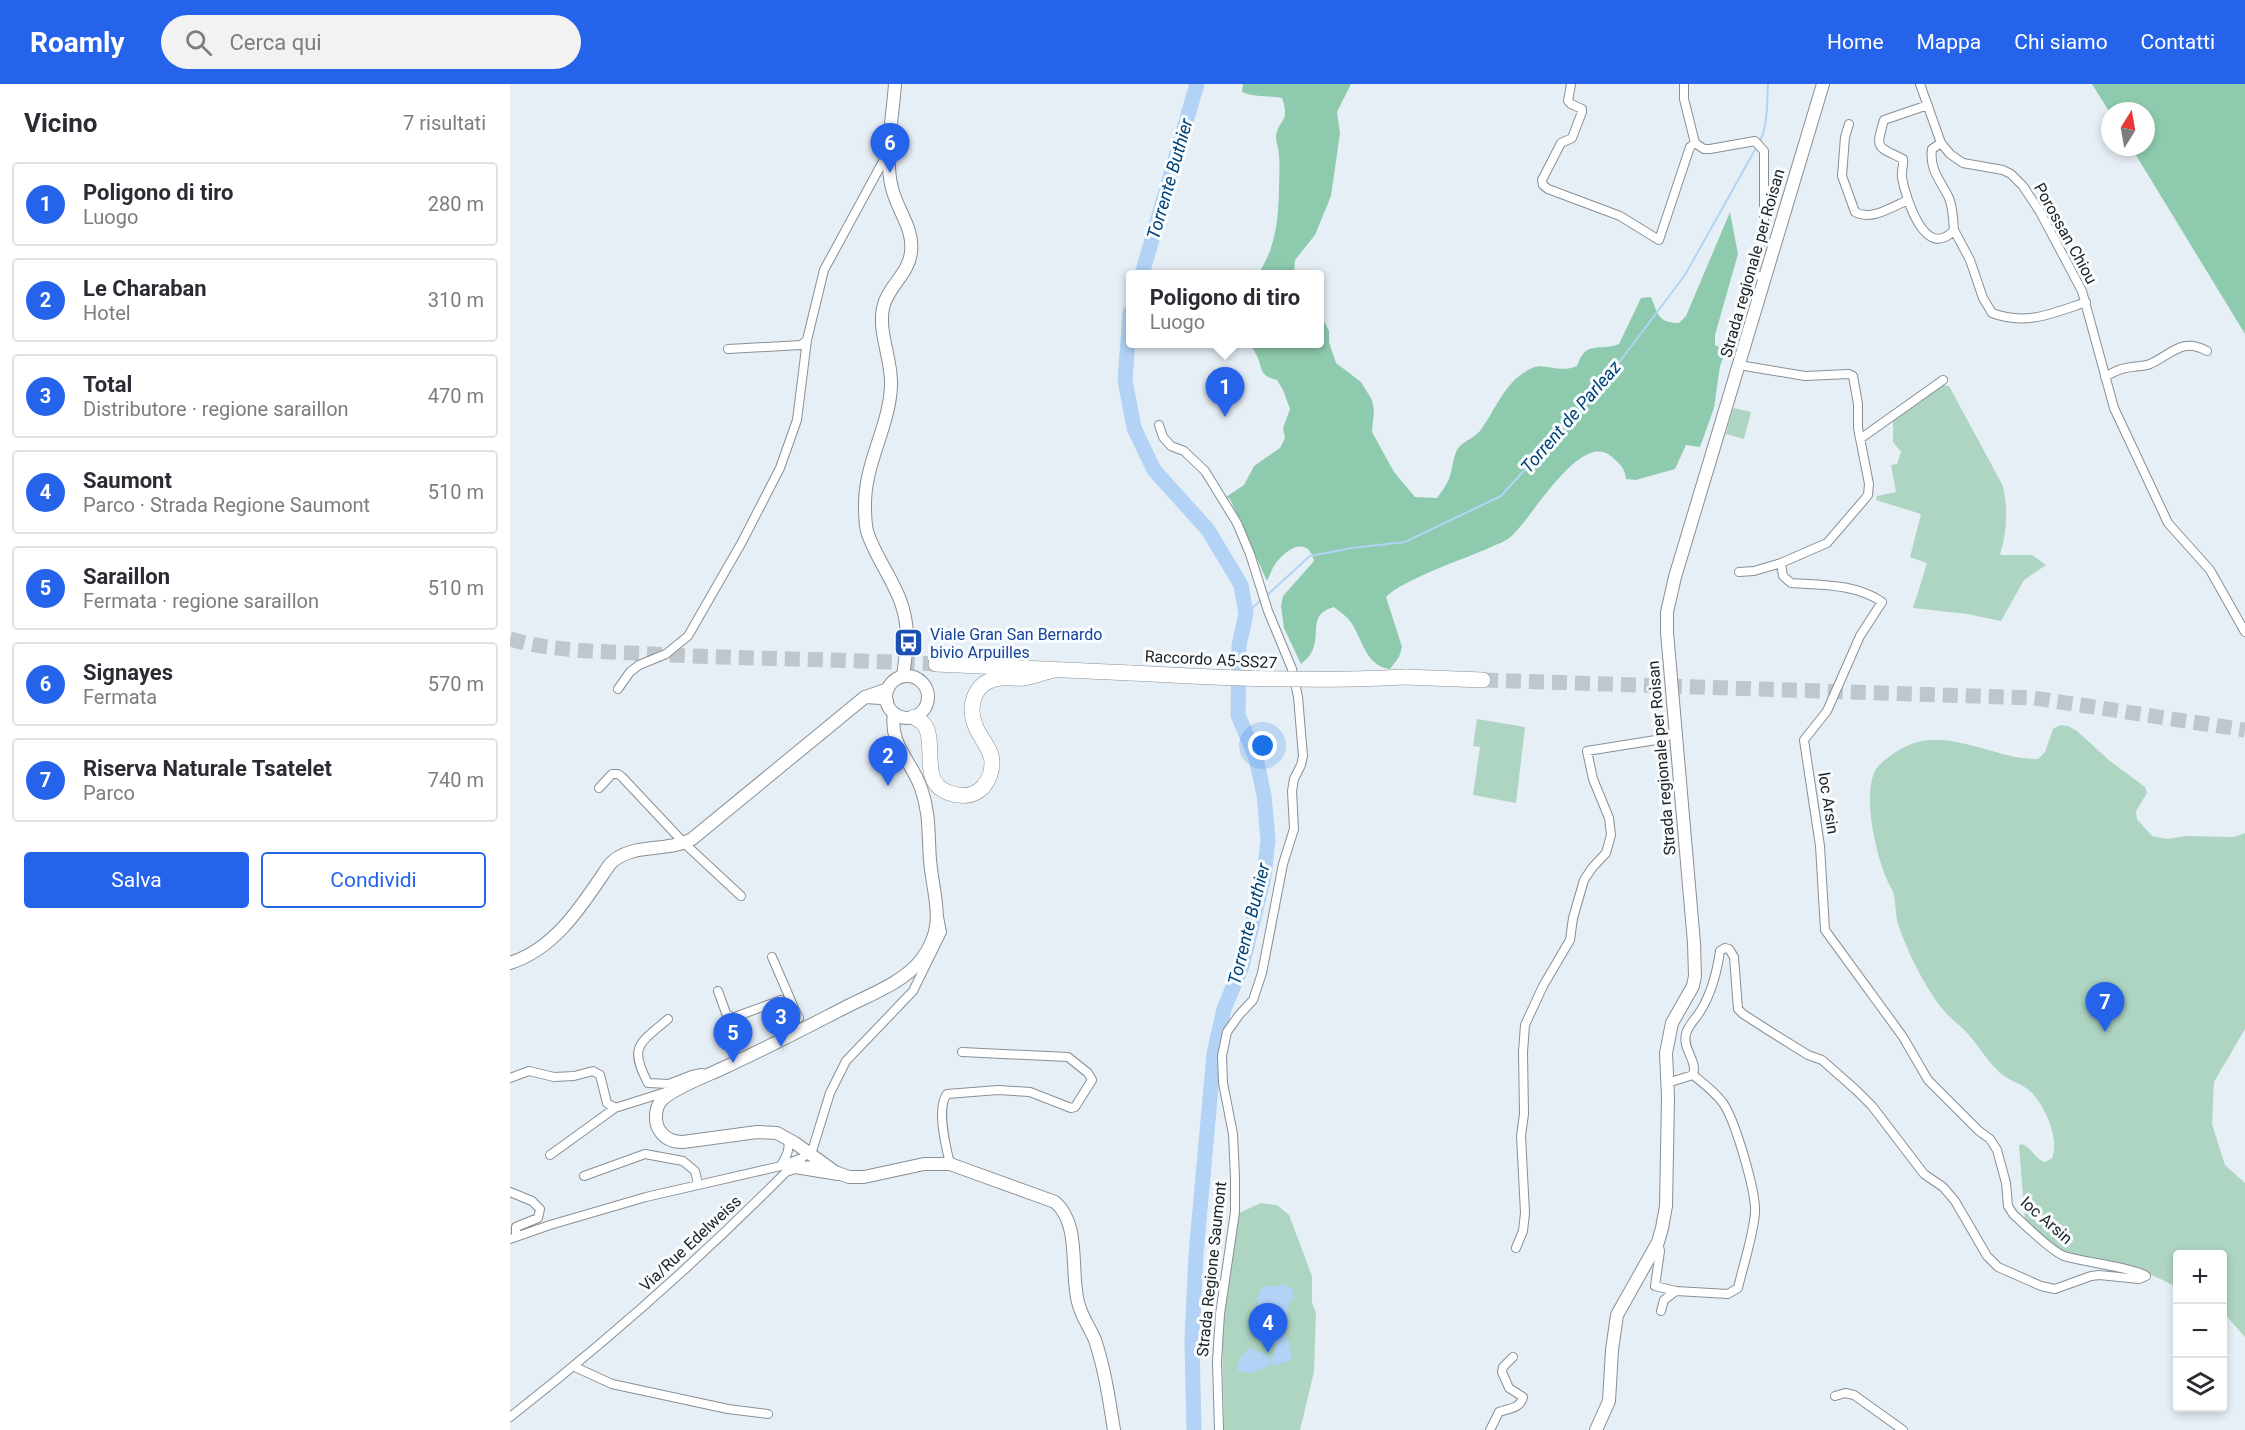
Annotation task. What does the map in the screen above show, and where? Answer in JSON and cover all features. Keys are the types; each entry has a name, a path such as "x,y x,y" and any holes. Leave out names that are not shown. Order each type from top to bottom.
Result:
{"highway":[{"name":"Raccordo A5-SS27","path":"936,664 1247,680 1336,681 1405,677 1483,680"},
{"path":"904,716 925,724 928,734 929,770 935,783 945,791 968,796 979,791 988,782 992,770 992,756 976,730 972,717 971,705 974,695 980,687 999,678 1024,678 1055,670"}],"main road":[{"path":"896,84 890,149 892,189 910,233 911,252 908,264 887,296 883,309 883,330 891,371 891,392 872,459 865,503 867,531 903,608 908,628 903,676"},
{"name":"Strada regionale per Roisan","path":"1596,1430 1609,1401 1612,1341 1617,1315 1658,1242 1666,1206 1668,1035 1693,986 1696,961 1667,612 1675,577 1823,84"},
{"path":"908,645 918,679 925,687 927,702 922,711 904,716 893,731 898,745 916,773 928,810 930,869 938,913 932,941 919,962 887,986 801,1023 661,1101 656,1113 657,1125 660,1133 672,1142 757,1132 777,1133 788,1138 826,1166 849,1178 924,1164 950,1164 1050,1199 1065,1213 1070,1226 1078,1303 1094,1339 1106,1379 1114,1430"},
{"path":"887,695 894,681 903,676 918,679"},
{"path":"887,695 904,716"},
{"path":"510,963 534,951 567,924 618,855 684,843 865,697 887,695"}],"street":[{"path":"1571,84 1568,101 1582,109 1582,112 1572,138 1561,143 1542,180 1548,189 1620,216 1659,240 1690,147 1695,143"},
{"path":"1684,84 1684,99 1695,143 1704,149 1710,149 1755,141 1763,148 1765,156 1764,225 1754,272 1764,277"},
{"path":"1920,84 1941,143 1932,149 1936,178 1950,200 1954,230 1970,260 1983,298 1992,313 2019,319 2038,318 2087,305"},
{"path":"1928,105 1884,120 1878,138 1884,152 1903,159 1902,176 1908,200 1924,233 1933,238 1945,238 1954,230"},
{"path":"1849,124 1845,137 1842,176 1855,212 1862,216 1876,214 1908,200"},
{"name":"Porossan Chiou","path":"1941,143 1957,160 2003,170 2019,180 2040,212 2087,305 2104,377 2114,408 2168,522 2210,570 2245,632"},
{"path":"618,689 630,672 639,665 666,654 688,636 742,542 780,468 797,420 807,340 824,270 890,149"},
{"path":"728,349 801,345 807,340"},
{"path":"2104,377 2116,370 2149,364 2177,348 2188,345 2198,346 2206,351"},
{"path":"1739,365 1805,376 1849,374 1853,376 1860,440 1869,484 1868,495 1827,543 1781,564 1754,571 1739,572"},
{"path":"1860,440 1943,380"},
{"name":"Strada Regione Saumont","path":"1159,425 1163,437 1171,446 1184,451 1205,471 1237,523 1268,611 1292,669 1298,697 1303,756 1292,791 1294,830 1283,864 1262,973 1253,1000 1227,1032 1222,1056 1223,1083 1233,1134 1235,1212 1220,1314 1217,1361 1219,1430"},
{"name":"loc Arsin","path":"1693,1075 1694,1066 1686,1051 1685,1036 1690,1024 1703,1008 1715,979 1720,951 1725,948 1734,957 1738,1009 1808,1055 1822,1060 1856,1090 1872,1106 1924,1174 1943,1187 1955,1201 1993,1263 2041,1286 2055,1289 2091,1276 2139,1280 2146,1276 2137,1271 2121,1270 2061,1255 2013,1214 2008,1206 2006,1183 1997,1150 1990,1139 1928,1080 1904,1037 1825,930 1820,846 1804,740 1827,711 1860,636 1882,602 1869,593 1855,589 1791,583 1783,576 1781,564"},
{"path":"1516,1248 1524,1222 1521,1136 1524,1114 1525,1024 1543,986 1570,940 1573,918 1584,880 1606,853 1611,835 1609,818 1593,779 1587,751 1662,739 1676,732"},
{"path":"598,788 612,774 618,774 684,843 741,896"},
{"path":"781,1166 802,1158 813,1148 830,1093 846,1061 913,991 942,932 938,913"},
{"path":"772,957 801,1023"},
{"path":"718,991 726,1013 732,1018 781,1000 801,1023"},
{"path":"668,1019 646,1037 638,1047 638,1064 648,1083 669,1084 692,1075 715,1072"},
{"path":"950,1164 942,1119 943,1099 947,1094 998,1090 1030,1092 1071,1108 1075,1107 1092,1080 1088,1073 1068,1057 962,1052"},
{"path":"510,1078 529,1071 554,1077 574,1076 592,1071 600,1075 607,1103 615,1108"},
{"path":"1658,1242 1660,1251 1655,1286 1676,1291 1728,1294 1738,1288 1755,1213 1752,1190 1734,1125 1727,1110 1715,1093 1693,1075 1668,1083"},
{"path":"550,1155 615,1108 681,1088"},
{"path":"781,1166 787,1156 788,1138"},
{"path":"584,1176 645,1154 683,1161 695,1171 698,1184"},
{"path":"513,1238 646,1197 698,1184 781,1166 811,1164 826,1166"},
{"name":"Via/Rue Edelweiss","path":"510,1417 575,1367 676,1279 786,1172 795,1169 849,1178"},
{"path":"510,1192 532,1201 540,1209 538,1218 516,1227 513,1238"},
{"path":"1661,1311 1664,1300 1676,1291"},
{"path":"1490,1430 1499,1412 1516,1407 1522,1402 1523,1397 1509,1388 1502,1372 1503,1367 1513,1357"},
{"path":"575,1367 612,1384 728,1409 768,1414"},
{"path":"1835,1396 1845,1393 1854,1395 1903,1430"}],"green space":[{"path":"1243,84 1351,84 1337,112 1340,133 1331,196 1315,235 1295,260 1294,270 1260,270 1269,254 1277,223 1279,154 1276,137 1285,112 1282,98 1242,92"},
{"path":"2092,84 2245,84 2245,334 2136,156 2155,156 2155,102 2103,102"},
{"path":"1730,212 1738,254 1715,335 1715,345 1726,351 1720,366 1714,408 1700,447 1686,445 1675,469 1636,480 1626,479 1622,466 1612,457 1599,452 1585,455 1556,481 1509,538 1419,577 1394,590 1386,597 1402,647 1399,657 1390,669 1382,667 1370,658 1350,621 1334,607 1324,611 1319,617 1314,648 1301,664 1284,628 1281,606 1283,596 1314,561 1311,553 1302,547 1291,549 1276,563 1267,581 1230,499 1226,497 1244,485 1254,466 1280,448 1285,438 1283,428 1290,409 1277,380 1264,374 1252,348 1324,348 1324,322 1329,331 1329,342 1336,363 1361,382 1372,400 1374,411 1372,432 1394,472 1415,497 1437,498 1449,479 1458,448 1480,431 1502,396 1522,373 1542,366 1564,369 1577,366 1589,349 1619,344 1641,298 1651,297 1657,313 1672,323 1679,323 1686,316"},
{"path":"1940,385 1949,386 2003,486 2006,521 2000,555 2032,555 2046,565 2024,580 2001,621 1967,614 1913,608 1927,563 1910,557 1921,514 1876,500 1877,496 1896,492 1891,465 1897,464 1901,452 1893,442 1893,420"},
{"path":"1733,408 1751,412 1744,439 1726,434"},
{"path":"1477,719 1525,727 1516,803 1473,795 1480,747 1473,746"},
{"path":"2060,725 2077,731 2110,761 2145,787 2147,793 2136,811 2137,819 2152,836 2167,839 2186,836 2234,837 2245,833 2245,1029 2214,1082 2212,1124 2225,1165 2245,1183 2245,1337 2227,1317 2227,1250 2173,1250 2173,1285 2152,1275 2062,1253 2025,1221 2019,1146 2022,1144 2045,1162 2052,1158 2054,1142 2050,1123 2031,1092 1999,1072 1968,1034 1938,1003 1918,970 1898,924 1893,892 1883,869 1872,826 1871,784 1877,767 1907,746 1922,741 1936,740 1965,744 2009,756 2038,759 2045,752 2053,729"},
{"path":"1261,1203 1277,1205 1289,1215 1312,1276 1312,1303 1316,1312 1314,1372 1300,1430 1224,1430 1222,1334 1239,1213"}],"water":[{"path":"1285,1284 1293,1290 1293,1301 1289,1302 1284,1320 1279,1324 1274,1324 1260,1311 1259,1293 1263,1287"},
{"path":"1279,1329 1285,1334 1289,1343 1291,1360 1274,1366 1270,1362 1269,1366 1252,1373 1238,1371 1240,1359 1249,1348 1267,1355 1271,1360 1276,1349 1274,1341"}],"waterway":[{"name":"Torrente Buthier","path":"1143,270 1197,84"},
{"name":"Torrent de Parleaz","path":"1759,143 1766,122 1768,84"},
{"name":"Torrent de Parleaz","path":"1265,597 1310,556 1405,542 1501,496 1602,385 1685,275 1756,148"},
{"name":"Torrente Buthier","path":"1127,348 1125,380 1134,428 1154,470 1208,530 1241,585 1246,614 1239,645 1238,715 1256,758 1264,795 1268,840 1264,877 1242,966 1224,1009 1214,1054 1196,1254 1192,1340 1194,1430"},
{"name":"Torrent de Parleaz","path":"1246,614 1261,600"}],"tunnel":[{"path":"510,639 562,649 686,656 936,664"},
{"path":"1483,680 2034,698 2245,730"}],"place":[{"name":"Signayes","path":"890,173"},
{"name":"Poligono di tiro","path":"1225,417"},
{"name":"Viale Gran San Bernardo bivio Arpuilles","path":"909,643"},
{"name":"Le Charaban","path":"888,786"},
{"name":"Riserva Naturale Tsatelet","path":"2105,1032"},
{"name":"Total","path":"781,1047"},
{"name":"Saraillon","path":"733,1063"},
{"name":"Saumont","path":"1268,1353"}]}
